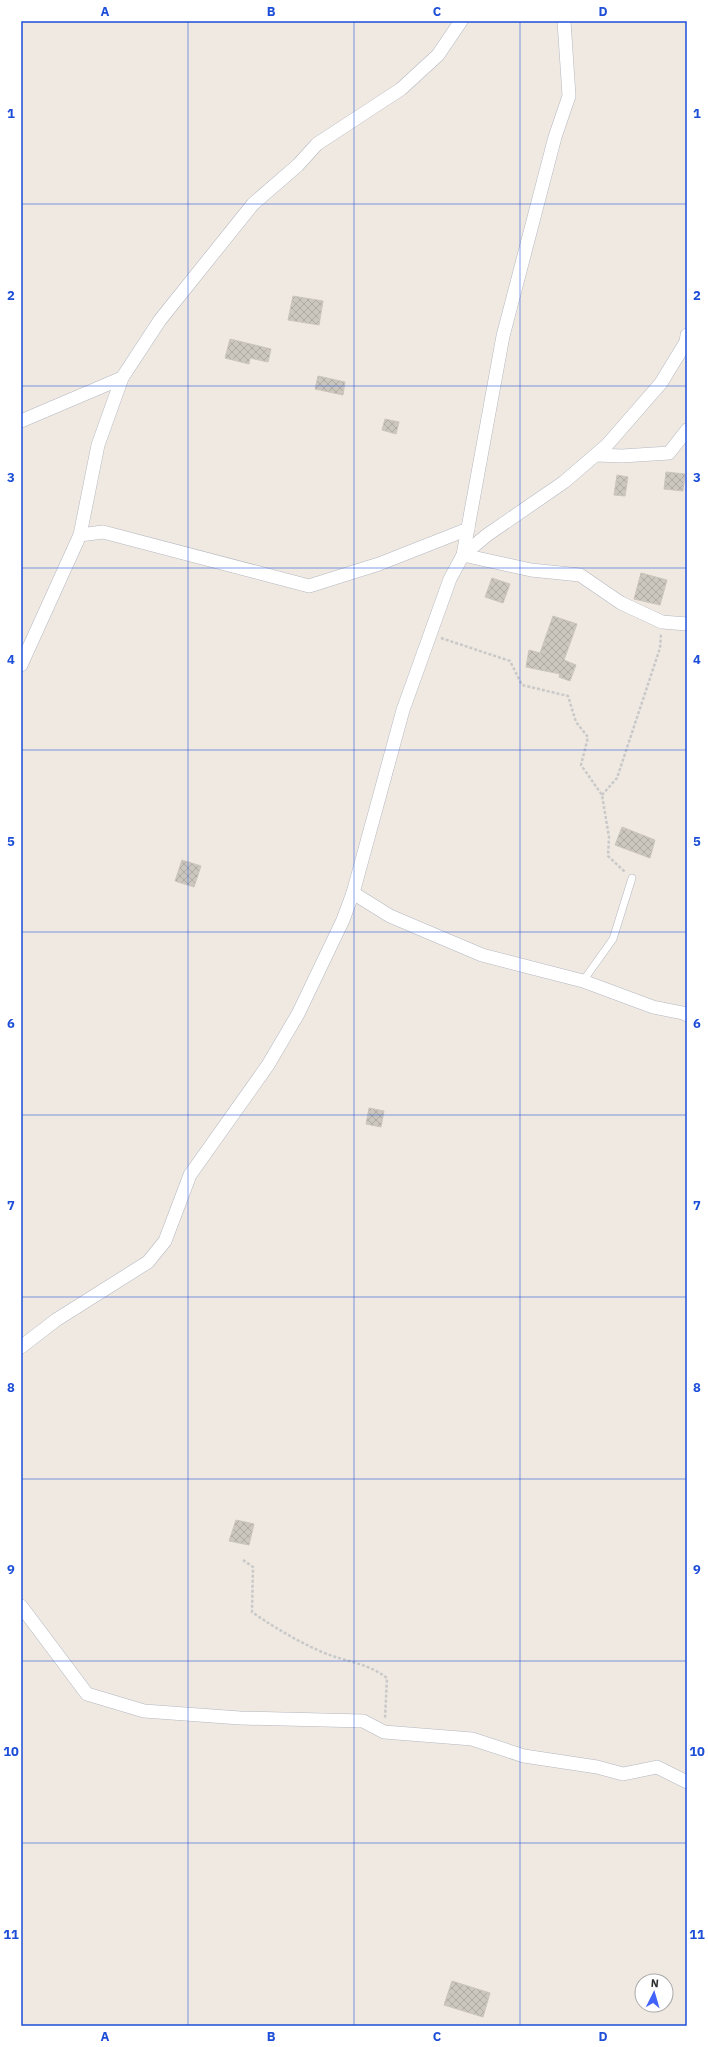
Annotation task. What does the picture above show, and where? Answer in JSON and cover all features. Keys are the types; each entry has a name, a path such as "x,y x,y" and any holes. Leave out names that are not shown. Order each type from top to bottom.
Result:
{"street":[{"path":"21,665 80,535 98,445 122,378 160,320 253,204 298,165 317,144 401,89 438,55 460,21"},
{"path":"21,1347 56,1320 148,1262 165,1241 190,1175 268,1065 298,1014 343,920 353,893 403,710 450,579 463,555 503,336 553,145 569,96 564,21"},
{"path":"463,555 487,535 564,482 607,445 661,383 686,342 687,335"},
{"path":"21,421 122,378"},
{"path":"596,455 622,456 669,453 687,430"},
{"path":"80,535 103,532 309,586 379,564 468,529"},
{"path":"463,555 531,570 580,575 621,603 662,622 687,624"},
{"path":"353,893 390,916 482,955 584,981 653,1007 683,1013 687,1016"},
{"path":"21,1606 87,1694 144,1711 240,1718 363,1721 384,1732 472,1740 524,1756 597,1767 623,1774 657,1767 687,1782"}],"lane":[{"path":"584,981 613,939 632,878"}],"path":[{"path":"602,796 616,778 630,740 660,648 662,622"},
{"path":"430,634 510,661 522,685 568,696 576,722 588,737 582,765 602,796 609,837 608,856 632,878"},
{"path":"243,1560 253,1567 252,1612 281,1632 323,1652 374,1668 387,1678 384,1732"}],"building":[{"path":"293,296 323,301 319,325 288,320"},
{"path":"230,339 271,349 268,362 250,358 249,364 225,358"},
{"path":"318,376 345,382 343,395 315,389"},
{"path":"385,419 399,422 396,434 382,430"},
{"path":"666,472 685,474 683,491 664,489"},
{"path":"617,475 628,477 625,496 614,495"},
{"path":"641,573 667,580 660,605 634,599"},
{"path":"492,578 510,584 503,603 485,597"},
{"path":"553,616 577,624 564,660 576,665 570,681 559,677 560,674 526,667 529,650 540,653"},
{"path":"622,827 655,840 650,858 615,845"},
{"path":"182,860 201,866 194,887 175,881"},
{"path":"369,1108 384,1111 381,1127 366,1124"},
{"path":"236,1520 254,1524 249,1545 229,1541"},
{"path":"452,1981 490,1993 483,2017 444,2005"}]}
